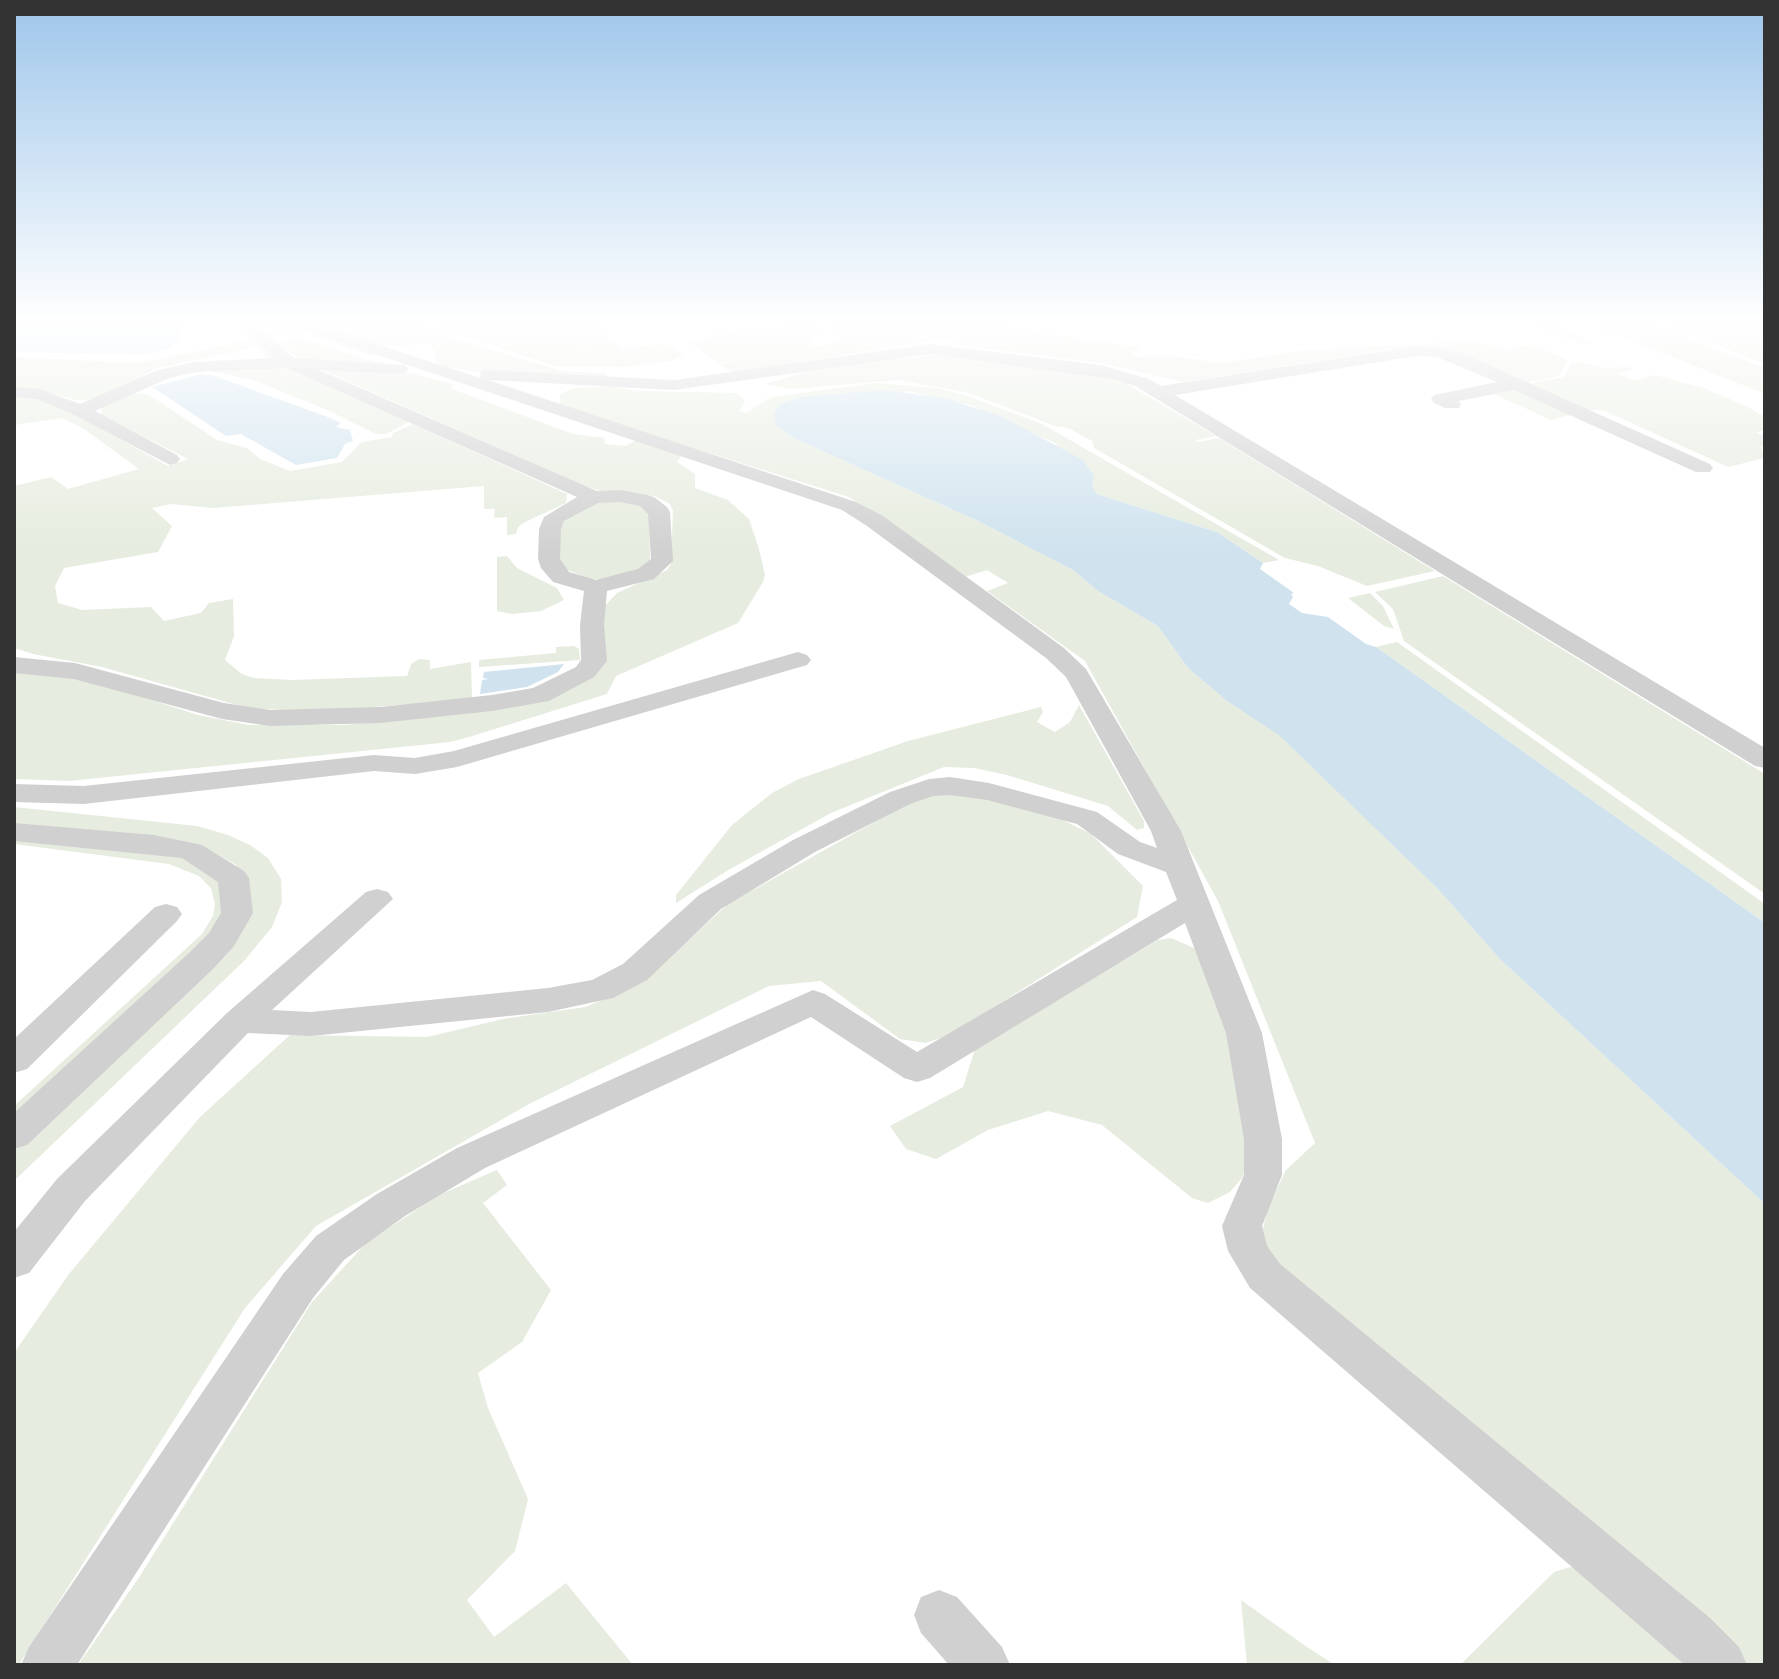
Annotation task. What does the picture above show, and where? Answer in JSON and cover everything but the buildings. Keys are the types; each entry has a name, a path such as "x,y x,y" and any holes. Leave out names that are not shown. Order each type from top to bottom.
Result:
{"street":[{"path":"48,397 79,410 170,459"},
{"path":"79,410 114,397"},
{"path":"367,397 594,497 635,498 655,506 659,512 662,561 646,574 596,587 561,577 552,568 549,559 550,529 555,517 594,497"},
{"path":"518,397 835,499 875,521 1055,653 1077,674 1091,704 1166,831 1244,1033 1263,1139 1263,1175 1242,1226 1248,1251 1265,1276 1692,1636 1721,1665"},
{"path":"535,403 543,397"},
{"path":"1166,397 1765,760"},
{"path":"1448,397 1440,399 1452,404"},
{"path":"1545,397 1703,468"},
{"path":"14,665 75,671 222,711 270,718 380,715 492,703 540,695 585,672 594,661 592,625 596,587"},
{"path":"14,793 84,795 337,766 374,763 415,766 457,759 798,660"},
{"path":"239,1021 311,1024 456,1006 548,1000 601,990 635,972 710,902 804,846 900,798 929,788 950,786 989,792 1087,818 1129,848 1179,866"},
{"path":"14,832 154,844 191,851 233,878 237,913 222,939 201,961 14,1135"},
{"path":"14,1261 71,1190 239,1021 377,899"},
{"path":"47,1665 298,1286 330,1248 391,1205 471,1158 813,1002 917,1069 1193,904"},
{"path":"14,1060 166,914"},
{"path":"939,1615 984,1665"}],"shaded area":[{"path":"14,397 35,397 76,415 168,466 188,459 101,415 102,407 124,397 153,397 217,440 247,448 260,459 290,471 342,462 362,442 392,437 393,433 413,424 567,494 566,503 525,522 518,527 516,534 507,535 507,517 494,518 495,509 484,509 484,486 213,508 171,504 152,508 172,526 158,552 64,568 55,586 58,603 82,610 151,607 164,621 201,613 209,603 233,599 234,636 225,660 242,674 254,678 293,680 407,676 411,664 419,659 430,660 430,669 471,662 472,699 325,711 259,709 237,705 102,667 14,648 14,486 51,477 68,489 139,469 84,429 63,418 14,425"},
{"path":"66,397 103,397 100,399"},
{"path":"296,397 355,397 409,422 386,434 376,434"},
{"path":"384,397 474,397 573,434 604,438 605,444 625,446 637,440 681,456 677,462 695,474 695,488 728,500 749,519 765,575 738,623 616,676 607,694 450,742 69,781 14,779 14,672 27,671 97,682 198,715 249,725 343,725 453,715 557,696 592,677 602,609 617,593 667,570 671,564 673,511 670,504 655,496 605,492 584,486"},
{"path":"560,397 741,397 745,401 739,411 746,413 770,397 884,397 776,426 794,438 980,522 1073,570 1098,591 1158,626 1188,668 1227,701 1279,734 1438,889 1500,959 1765,1204 1765,1665 1740,1665 1271,1262 1262,1232 1268,1208 1286,1170 1315,1143 1218,901 1085,661 987,591 1008,583 987,570 965,577 849,497 560,406"},
{"path":"937,397 971,397 1042,424 1279,560 1263,563 1217,532 1096,494 1055,443 971,405"},
{"path":"980,397 1150,397 1216,436 1196,440 1198,442 1219,438 1435,571 1367,586 1318,566 1285,558 1094,448 1092,441 1068,428 1055,426"},
{"path":"1501,397 1536,397 1571,415 1551,420"},
{"path":"1555,397 1726,397 1765,417 1765,430 1756,432 1765,437 1765,445 1761,447 1765,458 1728,467 1603,410 1583,410"},
{"path":"596,503 637,503 649,510 650,563 645,568 602,580 590,579 565,569 558,559 560,525 572,514"},
{"path":"507,556 517,568 557,588 564,600 541,611 512,614 497,611 497,557"},
{"path":"1443,576 1765,774 1765,894 1404,641 1393,609 1375,592"},
{"path":"1370,593 1383,606 1394,629 1384,626 1348,598"},
{"path":"1397,642 1765,904 1765,923 1376,647"},
{"path":"574,646 579,649 580,660 479,667 479,660 556,653 556,647"},
{"path":"1079,705 1144,821 1144,828 1137,830 1108,806 1007,775 974,768 944,767 831,813 676,903 676,895 732,825 772,793 799,779 908,741 1041,707 1043,712 1037,722 1055,732 1070,722"},
{"path":"960,793 1061,819 1091,834 1143,886 1137,917 948,1036 925,1043 900,1039 821,981 769,986 529,1104 316,1226 245,1308 20,1663 14,1665 14,1353 69,1274 200,1117 290,1035 427,1037 503,1019 585,1007 628,990 728,904 905,805 937,794"},
{"path":"14,807 197,826 228,835 268,858 281,879 282,902 272,927 245,960 14,1181 14,1146 209,961 244,878 236,865 208,849 14,825"},
{"path":"14,836 183,855 223,881 224,921 14,1123 14,1106 202,934 213,916 215,904 211,888 199,876 169,864 14,844"},
{"path":"1171,938 1194,948 1209,970 1253,1123 1252,1155 1242,1178 1230,1192 1208,1203 1192,1198 1102,1125 1048,1111 988,1130 936,1159 906,1149 890,1126 963,1087 975,1049 1158,940"},
{"path":"497,1170 507,1185 483,1203 551,1290 522,1342 478,1373 488,1408 528,1499 515,1551 467,1600 494,1637 566,1583 633,1665 78,1665 138,1579 312,1302 366,1243 439,1195"},
{"path":"1571,1567 1585,1573 1689,1665 1460,1665 1554,1572"},
{"path":"1241,1600 1307,1647 1335,1665 1247,1665"}],"water":[{"path":"168,397 274,397 341,423 336,427 350,430 353,441 345,444 337,458 296,465 241,434 226,436"},
{"path":"799,397 940,397 1003,417 1083,460 1094,476 1092,485 1096,494 1217,532 1263,563 1260,569 1294,593 1289,604 1302,613 1328,617 1366,644 1376,647 1765,923 1765,1204 1500,959 1438,889 1279,735 1227,701 1188,668 1158,626 1098,591 1073,570 980,522 794,438 776,426 774,413 781,404"},
{"path":"564,664 558,672 527,687 480,694 482,680 489,679 483,678 484,672"}]}
